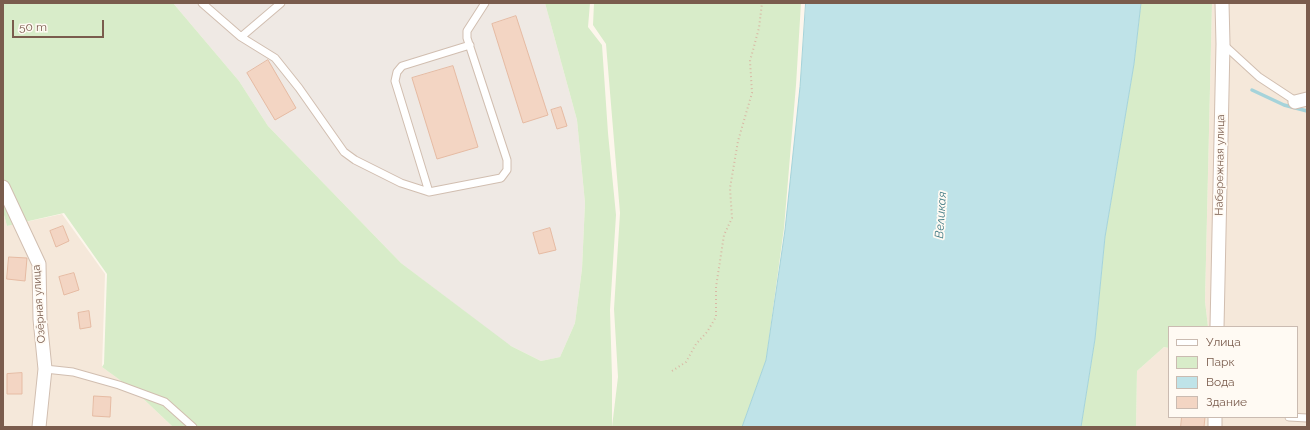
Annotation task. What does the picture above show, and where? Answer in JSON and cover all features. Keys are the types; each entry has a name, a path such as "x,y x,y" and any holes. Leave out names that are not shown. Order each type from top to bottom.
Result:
{"street":[{"name":"Набережная улица","path":"1217,326 1223,44 1222,3"},
{"name":"Озёрная улица","path":"3,187 39,264 40,319 45,369 39,427"}],"lane":[{"path":"202,3 241,37 275,58 299,88 344,152 355,160 401,183 429,192 501,178 507,170 507,160 470,45 467,31 485,3"},
{"path":"241,37 281,3"},
{"path":"1223,44 1259,77 1303,102"},
{"path":"429,192 395,81 397,72 402,66 470,45"},
{"path":"45,369 73,372 120,385 165,402 193,427"}],"path":[{"path":"672,371 686,362 696,344 707,332 716,317 716,287 724,235 732,218 730,188 738,141 752,93 750,61 759,28 762,3"}],"shaded area":[{"path":"173,3 545,3 577,120 585,203 582,269 575,323 560,357 541,361 507,344 401,263 268,126 239,81"},
{"path":"1212,3 1307,3 1307,427 1136,427 1137,371 1164,347 1168,348 1168,418 1298,418 1298,326 1208,326 1205,301"},
{"path":"3,211 7,226 62,214 105,274 102,367 135,391 173,427 3,427"}],"green space":[{"path":"3,3 173,3 239,81 268,126 401,263 511,346 541,361 560,357 575,323 582,269 585,203 577,120 545,3 590,3 588,27 602,45 608,133 616,215 610,310 612,427 173,427 135,391 102,367 104,364 107,274 64,213 7,226 3,211"},
{"path":"594,3 801,3 784,228 766,360 742,427 612,427 618,377 614,309 620,213 606,44 593,25"},
{"path":"1141,3 1212,3 1205,301 1208,326 1168,326 1168,348 1164,347 1137,371 1136,427 1081,427 1095,339 1105,237 1134,64"}],"water":[{"name":"Великая","path":"806,3 1141,3 1134,64 1105,237 1095,339 1081,427 742,427 766,360 785,230 800,87"}],"building":[{"path":"516,16 548,115 523,123 492,24"},
{"path":"268,60 296,108 275,120 247,73"},
{"path":"453,66 478,147 437,159 412,78"},
{"path":"561,107 567,126 557,129 551,110"},
{"path":"63,226 69,241 56,247 50,231"},
{"path":"550,228 556,250 539,254 533,233"},
{"path":"9,257 27,258 25,281 7,279"},
{"path":"74,273 79,290 64,295 59,277"},
{"path":"89,311 91,327 80,329 78,313"},
{"path":"22,373 22,394 7,394 7,374"},
{"path":"94,396 111,397 110,417 93,416"},
{"path":"1182,418 1205,418 1204,427 1181,427"}],"waterway":[{"path":"1252,90 1284,105 1307,111"}]}
